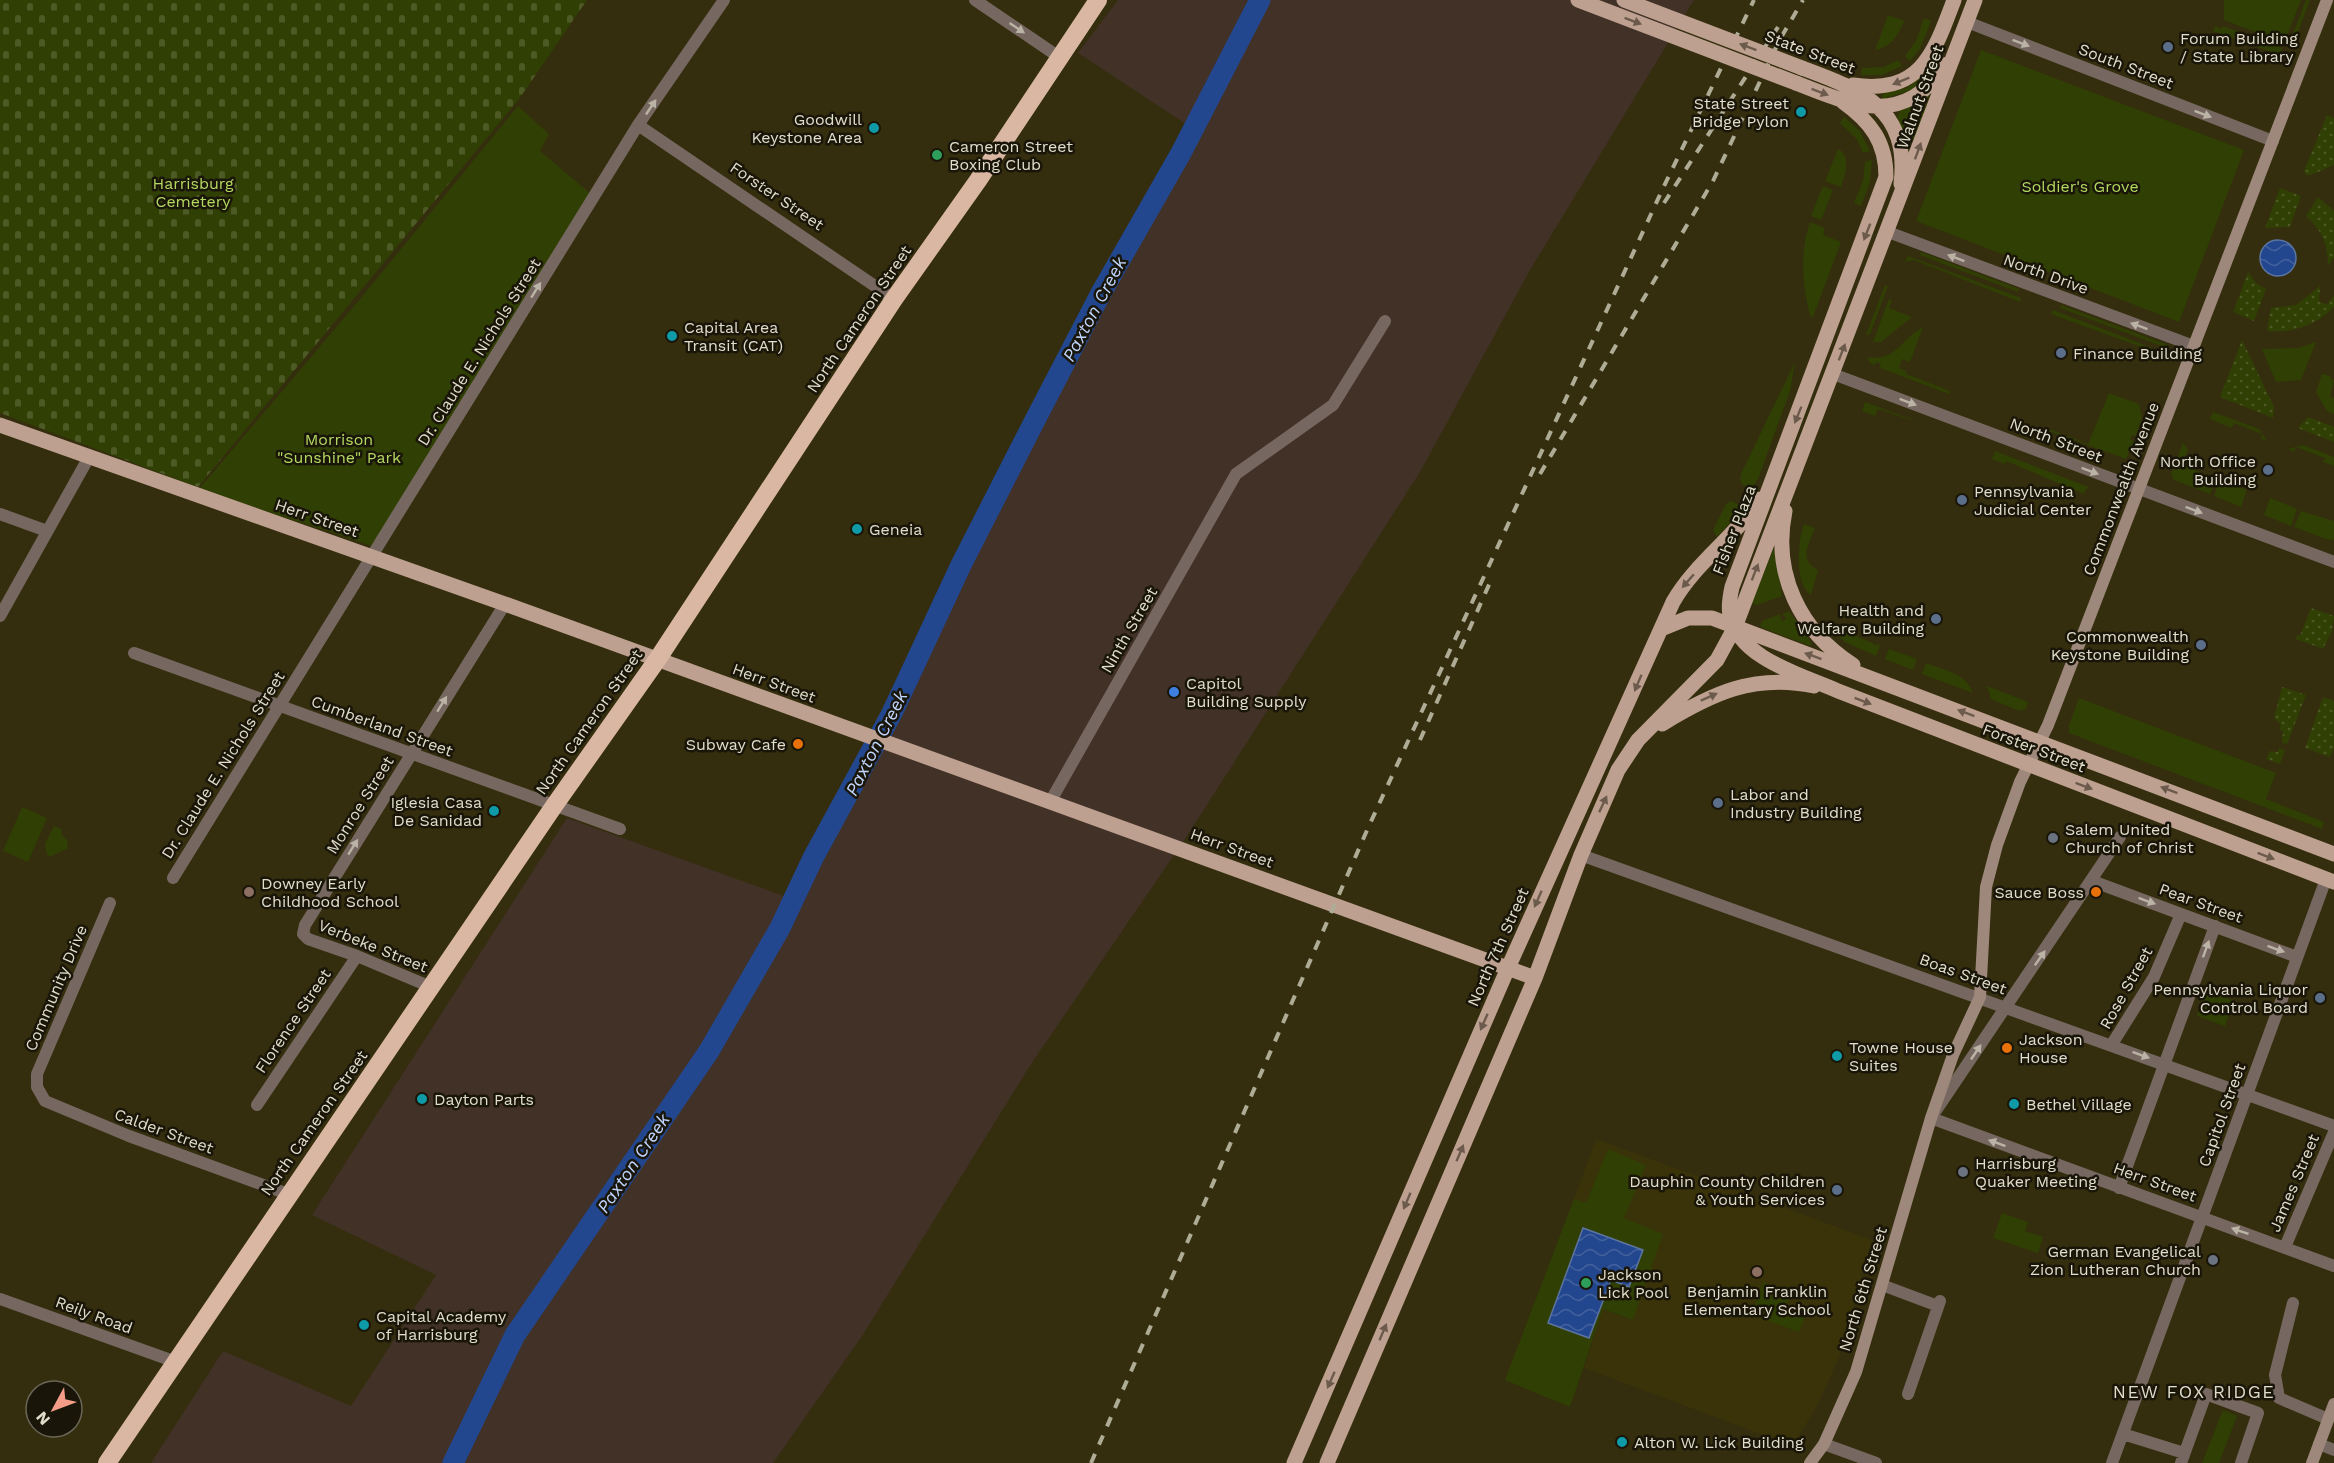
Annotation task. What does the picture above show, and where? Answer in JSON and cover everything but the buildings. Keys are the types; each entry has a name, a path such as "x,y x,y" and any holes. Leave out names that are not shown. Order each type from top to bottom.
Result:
{"highway":[{"name":"North Cameron Street","path":"107,1463 288,1194 657,660 894,299 979,179 1098,0"}],"main road":[{"name":"State Street","path":"1578,0 1843,102"},
{"name":"State Street","path":"1624,0 1845,84 1869,97 1881,108 1897,133 1901,148 1902,176 1898,206"},
{"name":"Walnut Street","path":"1845,84 1880,87 1908,79 1930,58 1954,0"},
{"name":"Walnut Street","path":"1898,206 1975,0"},
{"name":"Commonwealth Avenue","path":"1980,997 1986,887 1997,845 2041,741 2327,0"},
{"path":"1843,102 1868,108 1894,105 1922,89 1945,67 1957,49"},
{"name":"Fisher Plaza","path":"1735,627 1729,611 1732,587 1886,177 1885,154 1877,134 1857,112 1843,102"},
{"path":"1327,1463 1536,978 1581,855 1627,754 1650,726 1705,675 1717,660 1735,627 1898,206"},
{"name":"Herr Street","path":"0,425 505,604 1536,978"},
{"name":"North 7th Street","path":"1294,1463 1508,968 1661,629 1680,590 1747,516 1776,470"},
{"path":"1791,485 1782,536 1782,555 1790,591 1797,607 1818,636 1842,658 1868,675"},
{"name":"Forster Street","path":"1661,629 1700,616 1735,627 1868,675 2334,854"},
{"name":"Forster Street","path":"1735,627 1743,639 1761,655 1838,692 2330,881"},
{"path":"1627,754 1657,728 1706,698 1725,690 1746,685 1783,682 1838,692"},
{"name":"North 6th Street","path":"1810,1463 1824,1444 1856,1372 1931,1118 1953,1055 1980,997"},
{"path":"2312,1463 2334,1404"}],"street":[{"name":"Dr. Claude E. Nichols Street","path":"173,878 638,125 724,0"},
{"path":"975,0 1059,57"},
{"name":"South Street","path":"1967,22 2273,141"},
{"name":"Forster Street","path":"638,125 894,299"},
{"name":"North Drive","path":"1888,232 2194,346"},
{"name":"Ninth Street","path":"1050,802 1236,474 1333,405 1385,321"},
{"name":"North Street","path":"1833,374 2334,562"},
{"path":"2,610 89,457"},
{"path":"0,514 47,531"},
{"name":"Monroe Street","path":"303,934 305,925 505,604"},
{"name":"Cumberland Street","path":"134,653 620,829"},
{"name":"North 6th Street","path":"1931,1118 2120,837"},
{"name":"Boas Street","path":"1581,855 2112,1044 2334,1126"},
{"name":"Pear Street","path":"2092,881 2297,957"},
{"name":"Capitol Street","path":"2112,1463 2297,957 2330,881"},
{"name":"Community Drive","path":"37,1087 37,1074 110,903"},
{"name":"Rose Street","path":"2112,1044 2154,977 2181,914"},
{"path":"2119,1188 2215,926"},
{"name":"Verbeke Street","path":"303,934 308,939 357,956 431,987"},
{"name":"Florence Street","path":"257,1105 357,956"},
{"name":"Calder Street","path":"37,1087 45,1101 63,1111 288,1194"},
{"name":"Herr Street","path":"1931,1118 2334,1266"},
{"name":"James Street","path":"2285,1247 2334,1132"},
{"path":"1882,1286 1939,1304 1908,1394"},
{"name":"Reily Road","path":"0,1299 176,1362"},
{"path":"2293,1303 2275,1375 2279,1398 2328,1419"},
{"path":"2123,1434 2182,1458 2205,1394 2258,1413 2241,1463"},
{"path":"1824,1444 1876,1463"},
{"path":"2319,1444 2334,1450"}],"shaded area":[{"path":"1118,0 1694,0 1530,270 1420,472 1185,839 1031,1064 862,1336 773,1463 151,1463 223,1351 351,1406 436,1275 312,1215 567,818 784,896 1195,130 1078,53"},
{"name":"Benjamin Franklin Elementary School","path":"1596,1139 1872,1240 1839,1357 1818,1404 1793,1446 1584,1368 1603,1309 1632,1320 1574,1199"}],"green space":[{"name":"Harrisburg Cemetery","path":"0,0 587,0 519,99 198,487 0,413"},
{"path":"2224,0 2301,0 2284,43 2224,20"},
{"path":"2306,0 2310,0 2293,45 2289,44"},
{"path":"1888,15 1904,21 1893,40 1881,49 1875,50"},
{"path":"1924,18 1931,21 1920,49 1910,61 1905,56 1916,41"},
{"path":"2215,26 2221,29 2223,26 2282,48 2280,55 2213,31"},
{"name":"Soldier's Grove","path":"1981,50 2244,150 2179,322 1916,221"},
{"path":"1898,60 1902,66 1882,75 1861,75 1862,68 1884,67"},
{"path":"1931,71 1932,73 1912,90 1882,99 1883,93 1906,88"},
{"path":"1930,93 1915,141 1906,138 1897,118 1900,109"},
{"name":"Morrison \"Sunshine\" Park","path":"518,106 549,134 540,151 592,195 490,353 372,546 199,489 361,298"},
{"path":"2327,115 2334,118 2334,165 2306,175 2304,171"},
{"path":"1844,117 1860,131 1870,151 1863,153 1856,138 1840,123"},
{"path":"1838,149 1845,156 1846,161 1846,172 1841,187 1825,181"},
{"path":"1872,160 1870,182 1861,206 1854,203 1863,181 1865,162"},
{"path":"1823,186 1833,190 1821,220 1811,216"},
{"path":"2280,188 2301,196 2290,227 2265,228"},
{"path":"2318,197 2334,211 2334,257 2328,266 2323,238 2306,216"},
{"path":"1810,222 1825,228 1823,235 1841,242 1813,317 1810,316 1803,269 1804,245"},
{"path":"1921,252 2019,289 2018,292 1920,255"},
{"path":"1908,256 2021,298 2020,302 1914,260 1905,262 1902,267"},
{"path":"2248,272 2256,283 2266,289 2254,321 2233,312"},
{"path":"1885,285 1888,286 1870,334 1866,335"},
{"path":"2320,286 2319,302 2327,304 2334,295 2334,307 2327,314 2303,327 2286,331 2267,331 2271,308 2296,305"},
{"path":"1889,299 1892,300 1889,308 1912,317 1881,342 1873,342"},
{"path":"2061,305 2168,345 2167,348 2060,308"},
{"path":"2053,310 2160,351 2163,355 2051,314"},
{"path":"1923,327 1910,362 1902,359 1899,368 1906,371 1906,374 1950,391 1949,394 1880,368 1881,364 1870,363 1867,357 1877,358 1892,353"},
{"path":"2242,340 2274,407 2273,418 2220,397"},
{"path":"2316,342 2301,380 2276,382 2262,349 2298,348"},
{"path":"1795,362 1790,391 1758,479 1754,485 1746,487 1741,483 1740,476"},
{"path":"2322,374 2331,376 2330,379 2334,380 2330,397 2334,398 2334,414 2327,411 2316,392"},
{"path":"2109,393 2139,404 2142,417 2136,436 2132,435 2130,440 2134,441 2126,459 2043,429 2044,427 2088,444"},
{"path":"1865,402 1926,425 1878,409 1875,416 1862,411"},
{"path":"2213,412 2259,429 2267,441 2261,439 2262,434 2234,423 2232,428 2210,419"},
{"path":"2308,417 2334,427 2334,442 2298,428"},
{"path":"2183,443 2188,449 2182,465 2216,479 2210,494 2174,480 2171,474"},
{"path":"2303,445 2334,457 2334,466 2323,462 2325,458 2296,447 2294,452 2288,449"},
{"path":"1995,451 2091,488 2086,489 2084,494 2006,461 2005,464 1992,459"},
{"path":"2220,479 2247,490 2241,507 2214,496"},
{"path":"2270,498 2297,509 2291,526 2264,515"},
{"path":"1731,501 1739,505 1741,511 1717,537 1713,530 1726,504"},
{"path":"2301,511 2334,521 2334,540 2294,527"},
{"path":"1804,524 1815,528 1807,551 1808,561 1818,570 1811,595 1802,582 1799,562 1800,540"},
{"path":"1774,548 1782,596 1757,605 1752,603"},
{"path":"2311,608 2334,616 2332,631 2323,649 2296,639 2297,635 2300,636"},
{"path":"1789,611 1811,642 1811,646 1760,627 1762,621 1780,614 1781,620 1784,621 1786,618 1782,614"},
{"path":"1824,624 1873,643 1875,646 1880,645 1876,656 1845,642"},
{"path":"1889,649 1917,659 1913,670 1885,659"},
{"path":"1926,663 1960,677 1970,686 1973,693 1922,674"},
{"path":"1987,686 2028,702 2026,709 2019,711 1991,699"},
{"path":"2282,687 2306,695 2287,744 2282,743 2283,731 2279,730 2281,725 2274,718"},
{"path":"2323,697 2334,701 2334,748 2330,757 2305,748"},
{"path":"2079,698 2276,773 2266,799 2324,822 2322,829 2069,733 2069,725"},
{"path":"2279,748 2285,750 2280,764 2266,759 2270,751 2278,752"},
{"path":"22,807 47,818 28,862 3,851"},
{"path":"54,826 61,829 62,835 67,840 68,848 50,857 47,855 45,844"},
{"path":"2206,990 2234,1001 2225,1026 2197,1016"},
{"path":"1608,1149 1646,1165 1624,1218 1663,1234 1633,1320 1603,1309 1570,1407 1505,1380 1574,1199 1586,1203"},
{"path":"2002,1213 2028,1222 2025,1231 2043,1237 2038,1253 1993,1238"},
{"path":"1763,1282 1792,1292 1787,1305 1807,1312 1799,1332 1751,1315"},
{"path":"2223,1410 2237,1416 2219,1463 2202,1463"}],"water":[{"path":"2278,240 2291,245 2296,258 2291,271 2278,276 2265,271 2260,258 2265,245"},
{"name":"Jackson Lick Pool","path":"1583,1228 1643,1250 1629,1287 1611,1280 1589,1338 1548,1323"}],"waterway":[{"name":"Paxton Creek","path":"453,1463 515,1335 709,1051 780,928 813,858 892,713 961,565 1033,424 1101,293 1181,153 1260,0"}],"railway":[{"path":"1091,1463 1368,828 1664,186 1754,0"},
{"path":"1540,474 1713,181 1779,41 1803,0"},
{"path":"1664,203 1778,27"},
{"path":"1420,740 1492,578"}],"place":[{"name":"Forum Building / State Library","path":"2168,47"},
{"name":"State Street Bridge Pylon","path":"1801,112"},
{"name":"Goodwill Keystone Area","path":"874,128"},
{"name":"Cameron Street Boxing Club","path":"937,155"},
{"name":"Capital Area Transit (CAT)","path":"672,336"},
{"name":"Finance Building","path":"2061,353"},
{"name":"North Office Building","path":"2268,470"},
{"name":"Pennsylvania Judicial Center","path":"1962,500"},
{"name":"Geneia","path":"857,529"},
{"name":"Health and Welfare Building","path":"1936,619"},
{"name":"Commonwealth Keystone Building","path":"2201,645"},
{"name":"Capitol Building Supply","path":"1174,692"},
{"name":"Subway Cafe","path":"798,744"},
{"name":"Labor and Industry Building","path":"1718,803"},
{"name":"Iglesia Casa De Sanidad","path":"494,811"},
{"name":"Salem United Church of Christ","path":"2053,838"},
{"name":"Downey Early Childhood School","path":"249,892"},
{"name":"Sauce Boss","path":"2096,892"},
{"name":"Pennsylvania Liquor Control Board","path":"2320,998"},
{"name":"Jackson House","path":"2007,1048"},
{"name":"Towne House Suites","path":"1837,1056"},
{"name":"Dayton Parts","path":"422,1099"},
{"name":"Bethel Village","path":"2014,1104"},
{"name":"Harrisburg Quaker Meeting","path":"1963,1172"},
{"name":"Dauphin County Children & Youth Services","path":"1837,1190"},
{"name":"German Evangelical Zion Lutheran Church","path":"2213,1260"},
{"name":"Benjamin Franklin Elementary School","path":"1757,1272"},
{"name":"Jackson Lick Pool","path":"1586,1283"},
{"name":"Capital Academy of Harrisburg","path":"364,1325"},
{"name":"Alton W. Lick Building","path":"1622,1442"}],"district":[{"name":"NEW FOX RIDGE","path":"2194,1391"}]}
